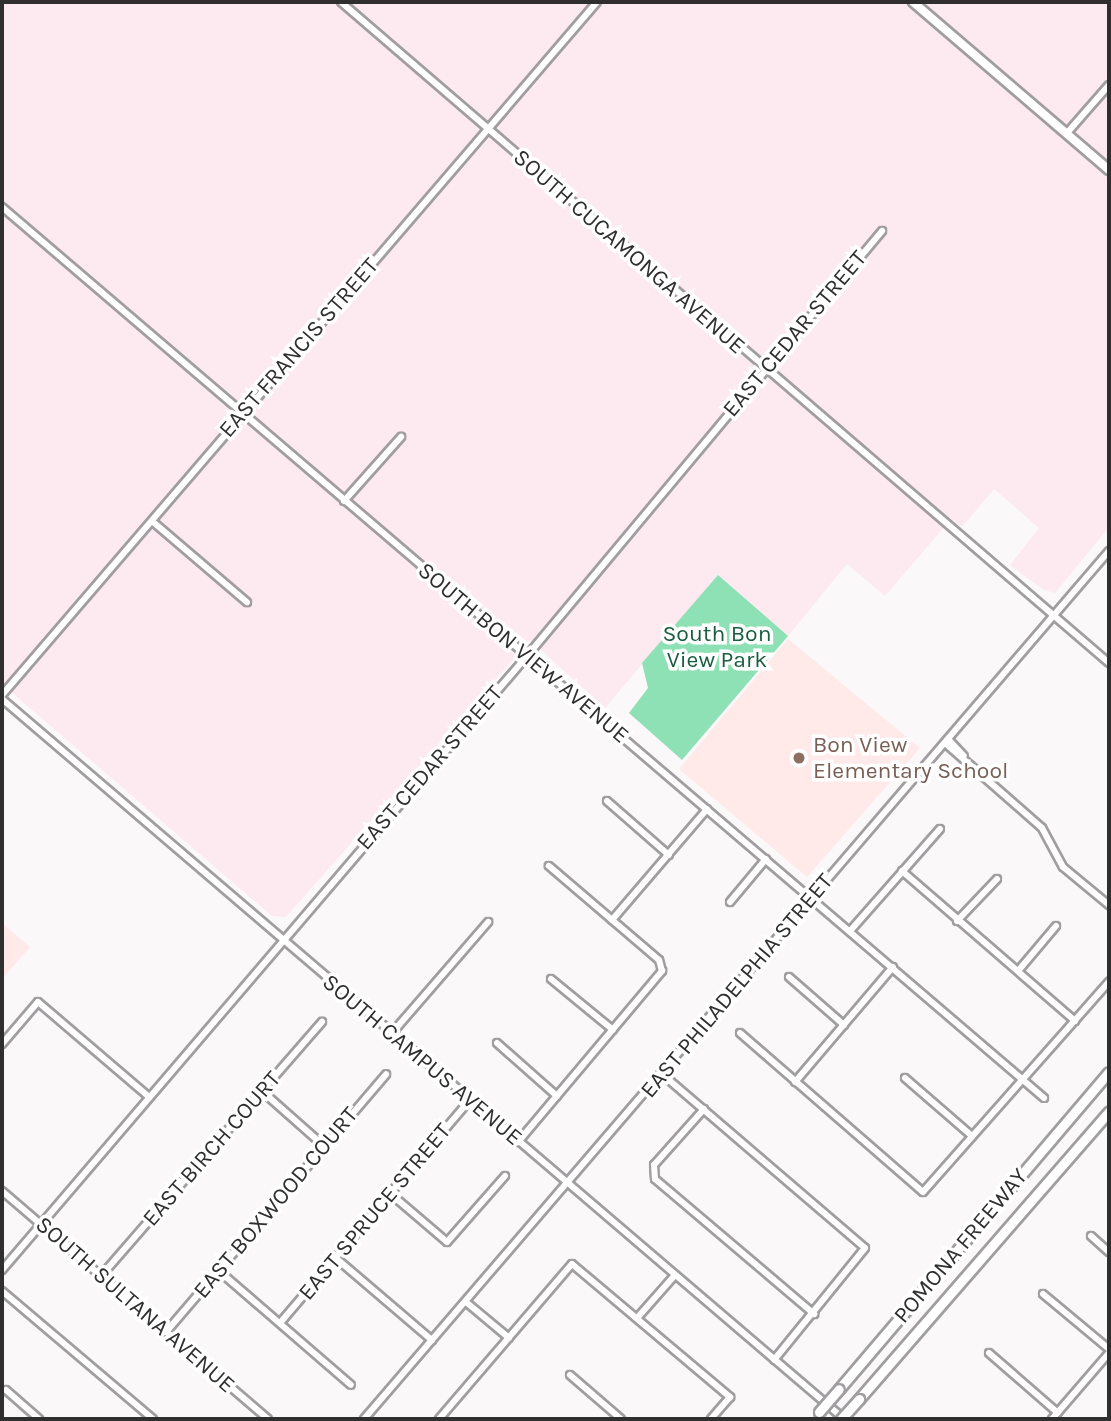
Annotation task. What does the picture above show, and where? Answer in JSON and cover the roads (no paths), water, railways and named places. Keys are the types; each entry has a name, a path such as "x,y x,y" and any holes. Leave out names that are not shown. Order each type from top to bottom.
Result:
{"highway":[{"name":"POMONA FREEWAY","path":"816,1416 1109,1072"},
{"name":"POMONA FREEWAY","path":"842,1419 1109,1111"}],"main road":[{"path":"912,2 1109,170"}],"street":[{"name":"SOUTH CUCAMONGA AVENUE","path":"341,2 1109,663"},
{"name":"EAST FRANCIS STREET","path":"2,697 597,2"},
{"path":"1067,133 1109,85"},
{"name":"SOUTH BON VIEW AVENUE","path":"2,207 1044,1098"},
{"name":"EAST CEDAR STREET","path":"2,1270 39,1223 527,656 882,231"},
{"path":"344,501 401,437"},
{"path":"152,521 247,602"},
{"name":"EAST PHILADELPHIA STREET","path":"363,1419 568,1184 1109,551"},
{"name":"SOUTH CAMPUS AVENUE","path":"2,697 281,940 842,1419"},
{"path":"947,741 1042,828 1063,867 1109,905"},
{"path":"607,801 669,855"},
{"path":"612,920 707,810"},
{"path":"850,931 940,829"},
{"path":"730,902 766,859"},
{"path":"518,1142 663,971 659,960 550,866"},
{"path":"902,871 1075,1021"},
{"path":"957,920 997,879"},
{"path":"392,1033 488,922"},
{"path":"1017,971 1056,926"},
{"path":"795,1082 893,967"},
{"path":"789,977 844,1025"},
{"path":"551,979 613,1030"},
{"path":"740,1033 923,1192 1109,982"},
{"path":"2,1044 38,1002 148,1096"},
{"name":"EAST BIRCH COURT","path":"101,1276 322,1022"},
{"path":"497,1043 557,1096"},
{"name":"EAST BOXWOOD COURT","path":"166,1332 386,1074"},
{"path":"662,1074 865,1248 774,1360"},
{"path":"905,1077 972,1136"},
{"path":"263,1091 323,1145"},
{"name":"EAST SPRUCE STREET","path":"280,1324 470,1100"},
{"path":"704,1109 654,1165 653,1173 814,1314"},
{"path":"392,1195 447,1242 505,1176"},
{"name":"SOUTH SULTANA AVENUE","path":"2,1191 268,1419"},
{"path":"1091,1236 1109,1252"},
{"path":"337,1259 432,1340"},
{"path":"439,1419 572,1264 730,1397 711,1419"},
{"path":"219,1271 351,1385"},
{"path":"638,1317 675,1275"},
{"path":"2,1291 153,1419"},
{"path":"1043,1294 1109,1351 1052,1419"},
{"path":"466,1302 509,1338"},
{"path":"989,1353 1058,1413"},
{"path":"570,1375 621,1419"},
{"path":"6,1390 39,1419"}],"place":[{"name":"Bon View Elementary School","path":"799,758"}],"park label":[{"name":"South Bon View Park","path":"717,647"}]}
